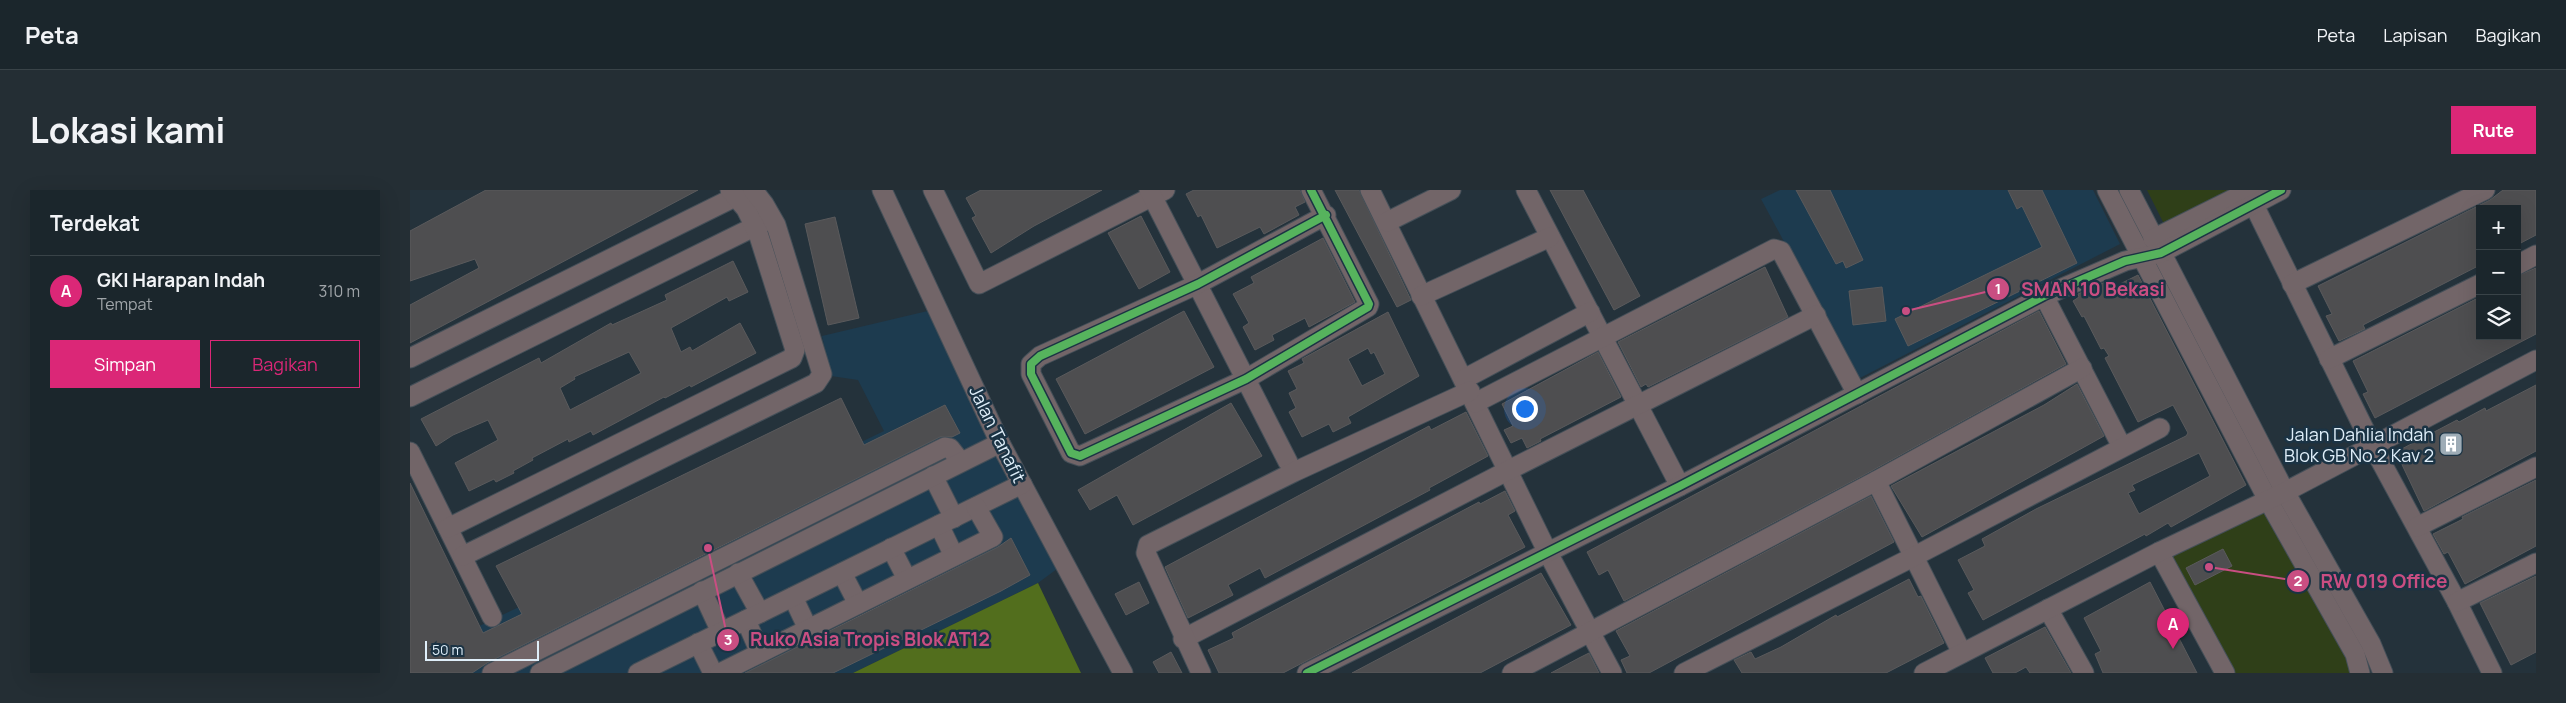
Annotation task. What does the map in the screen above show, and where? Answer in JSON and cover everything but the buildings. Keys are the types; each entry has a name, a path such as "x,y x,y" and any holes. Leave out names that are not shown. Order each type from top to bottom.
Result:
{"street":[{"name":"Jalan Tanafit","path":"882,190 1000,443 1123,673"},
{"path":"1311,190 1326,215 1369,304 1364,310 1246,379 1080,456 1071,453 1031,374 1031,364 1040,356 1198,284 1326,215"},
{"path":"1370,190 1509,470 1548,553 1612,673"},
{"path":"1387,222 1451,190"},
{"path":"1526,190 1604,336 1680,486"},
{"path":"2107,190 2140,256 2276,496 2371,644 2383,673"},
{"path":"2129,190 2276,496 2355,654 2360,673"},
{"path":"1307,673 1680,486 2044,296 2140,256 2252,197 2281,190"},
{"path":"2292,284 2486,190"},
{"path":"462,556 816,383 820,379 822,374 772,218 742,191"},
{"path":"448,528 792,358 795,350 754,226 746,209 742,191"},
{"path":"410,358 742,191"},
{"path":"939,192 979,284 1156,192 1198,284 1288,462"},
{"path":"2252,197 2292,284 2372,445 2457,602 2492,673"},
{"path":"410,397 772,218"},
{"path":"1422,296 1550,237"},
{"path":"1201,673 1183,639 1146,553 1148,545 1294,472 1470,391 1604,336 1774,248 1780,251 1857,394"},
{"path":"2521,263 2536,255"},
{"path":"2329,359 2476,286"},
{"path":"2044,296 2122,447"},
{"path":"1470,391 1590,312"},
{"path":"1183,639 1509,470 1816,315"},
{"path":"794,354 820,379"},
{"path":"1924,673 1957,662 2048,609 2276,496 2536,360"},
{"path":"1512,673 1876,482 2082,368"},
{"path":"1684,673 1913,557 2160,428"},
{"path":"540,673 1000,443"},
{"path":"492,673 945,447 950,448 961,462"},
{"path":"410,452 492,617"},
{"path":"2417,527 2536,466"},
{"path":"906,467 915,485"},
{"path":"933,476 954,556"},
{"path":"1876,482 1913,557 1957,662"},
{"path":"645,671 698,643 1022,484"},
{"path":"720,673 993,537 976,507"},
{"path":"891,548 907,580"},
{"path":"2160,552 2225,673"},
{"path":"716,562 732,576 753,616 760,653"},
{"path":"2457,602 2536,563"},
{"path":"842,572 858,604"},
{"path":"665,587 674,605"},
{"path":"702,591 721,632"},
{"path":"793,597 808,629"},
{"path":"2048,609 2084,673"},
{"path":"612,613 621,632"},
{"path":"698,643 713,673"}],"shaded area":[{"path":"1780,190 2093,190 2120,244 1858,379 1761,199"},
{"path":"936,309 1061,566 1038,583 853,673 410,673 410,586 440,645 884,431 858,380 831,376 822,336"}],"green space":[{"path":"2147,190 2230,190 2164,224"},
{"path":"2264,505 2353,668 2353,673 2232,673 2169,554"},
{"path":"1038,583 1081,673 853,673"}],"cycle path":[{"path":"1311,190 1369,304 1368,307 1246,379 1080,456 1071,453 1031,374 1031,364 1040,356 1198,284 1326,215"},
{"path":"1307,673 1680,486 2044,296 2125,261 2161,253 2281,190"}],"place":[{"name":"SMAN 10 Bekasi","path":"1906,311"},
{"name":"Jalan Dahlia Indah Blok GB No.2 Kav 2","path":"2451,444"},
{"name":"Ruko Asia Tropis Blok AT12","path":"708,548"},
{"name":"RW 019 Office","path":"2209,567"},
{"name":"GKI Harapan Indah","path":"2173,649"}]}
